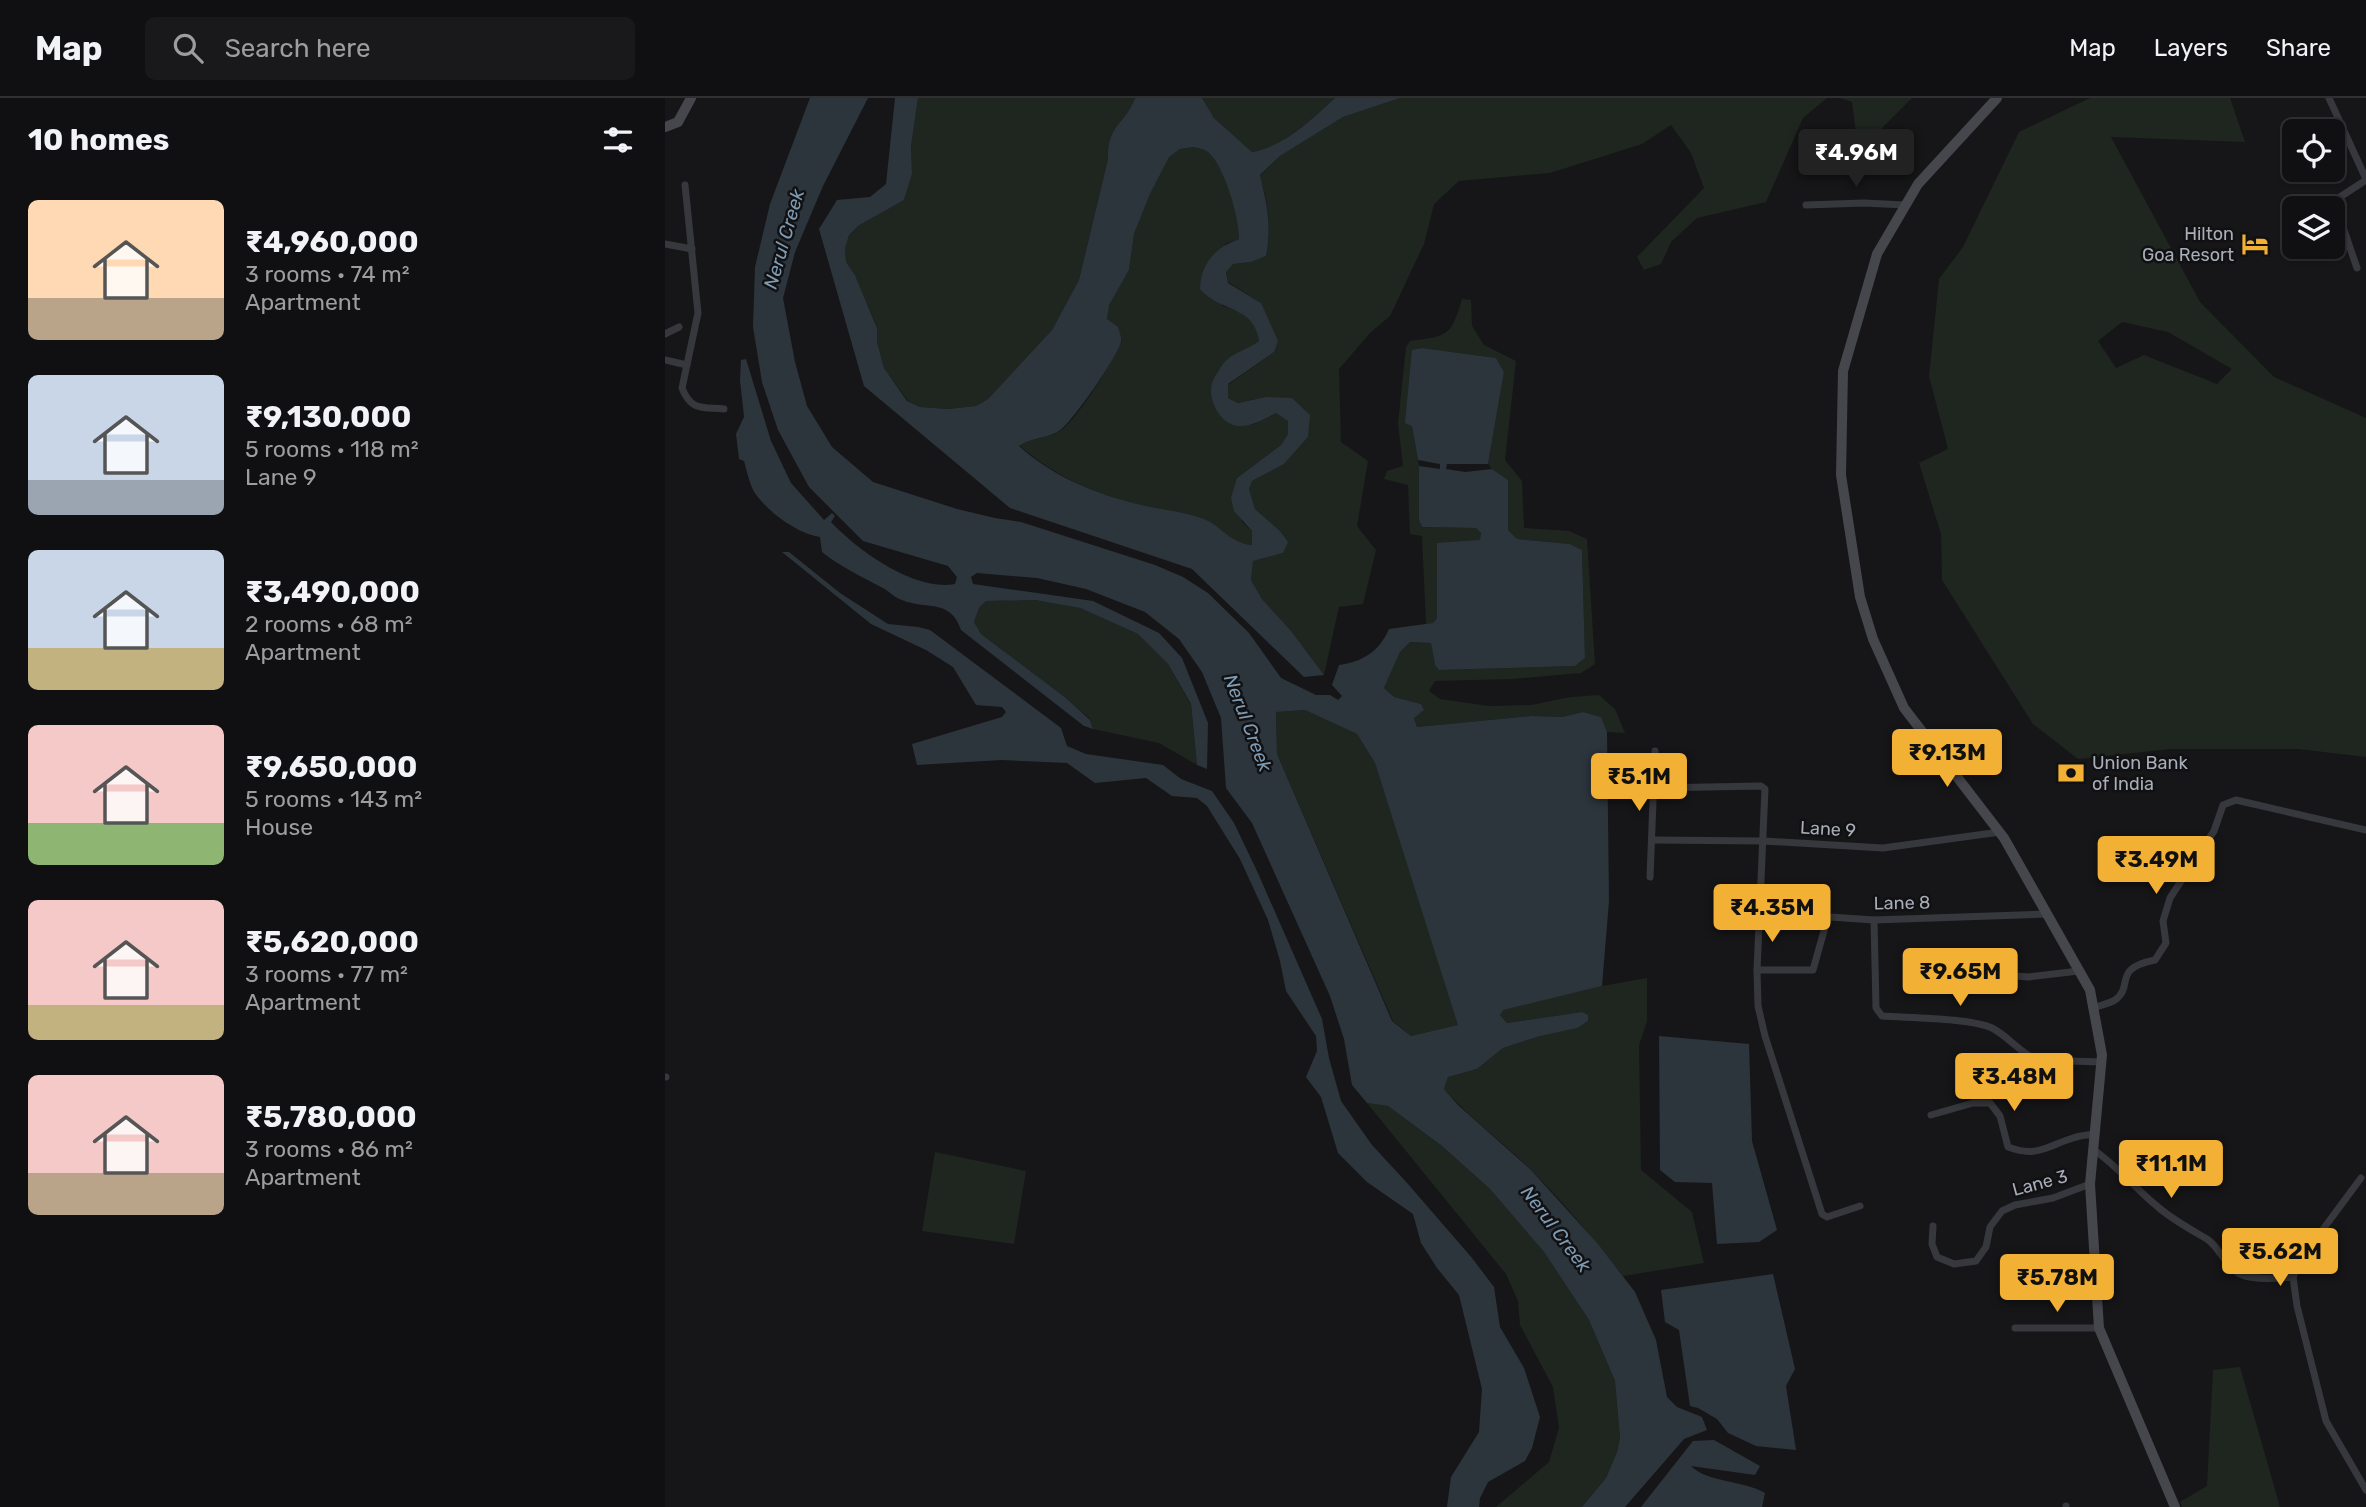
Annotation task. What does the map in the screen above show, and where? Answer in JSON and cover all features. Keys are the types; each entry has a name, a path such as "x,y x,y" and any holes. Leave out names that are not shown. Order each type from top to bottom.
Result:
{"main road":[{"path":"665,127 678,122 691,98"},
{"path":"1997,98 1918,184 1877,254 1843,371 1841,475 1860,597 1878,650 1904,708 2000,832 2090,990 2101,1062 2090,1184 2099,1328 2175,1507"}],"street":[{"path":"2329,98 2366,180 2334,201 2357,268"},
{"path":"685,185 698,313 683,388 687,399 697,407 724,409"},
{"path":"1806,205 1906,205"},
{"path":"665,244 692,249"},
{"path":"665,334 679,327"},
{"path":"665,360 687,365"},
{"path":"1650,877 1655,751"},
{"path":"1654,788 1763,787 1766,793 1756,970 1765,1036 1822,1214 1827,1217 1860,1206"},
{"path":"2093,1008 2115,1000 2123,989 2126,973 2139,963 2155,960 2166,943 2164,921 2170,898 2214,831 2223,805 2236,800 2366,830"},
{"name":"Lane 9","path":"1652,840 1764,841 1883,848 2000,832"},
{"name":"Lane 8","path":"1756,970 1814,969 1830,916 1874,920 2047,914"},
{"path":"1874,920 1876,1007 1882,1016 1980,1024 2002,1034 2029,1057 2037,1060 2101,1062"},
{"path":"1969,960 1993,974 2028,976 2079,971"},
{"path":"1931,1115 1973,1103 1990,1103 2000,1116 2008,1147 2019,1152 2037,1152 2073,1137 2095,1134"},
{"path":"2094,1150 2110,1161 2158,1207 2195,1234 2209,1240 2230,1268 2257,1278 2293,1277"},
{"path":"2361,1178 2301,1259 2293,1277 2297,1306 2326,1421 2366,1490"},
{"name":"Lane 3","path":"1933,1226 1932,1244 1937,1257 1954,1264 1976,1261 1986,1247 1990,1227 2002,1211 2015,1205 2053,1198 2090,1184"},
{"path":"2015,1328 2099,1328"}],"shaded area":[{"path":"918,98 1135,98 1110,138 1108,159 1079,280 1052,330 988,399 976,406 948,409 920,407 908,401 884,368 877,342 877,327 855,275 846,262 845,249 849,235 858,226 904,200 912,174 911,146"},
{"path":"1202,98 1335,98 1286,138 1252,152 1214,118"},
{"path":"1400,98 1827,98 1803,118 1766,202 1697,218 1671,242 1661,264 1644,270 1637,257 1704,188 1691,153 1671,125 1642,144 1550,173 1459,181 1434,204 1424,244 1390,316 1370,333 1339,369 1341,442 1368,461 1357,526 1376,550 1363,604 1339,607 1324,675 1292,632 1262,599 1251,580 1253,561 1283,553 1279,530 1255,509 1249,489 1252,481 1284,464 1308,437 1266,397 1238,403 1228,398 1228,385 1274,352 1261,303 1228,282 1226,271 1233,264 1251,262 1266,256 1268,215 1260,176 1280,156 1343,117"},
{"path":"1840,98 1912,98 1877,133 1859,156 1852,102"},
{"path":"2090,98 2230,98 2245,142 2111,137 2200,302 2274,377 2366,418 2366,757 2298,749 2170,749 2078,759 2033,724 1942,580 1941,534 1919,463 1948,449 1929,376 1939,279 1963,247 2019,132","holes":["2122,322 2168,332 2232,369 2217,384 2144,355 2116,368 2098,341"]},
{"path":"1193,147 1206,151 1215,160 1226,181 1237,219 1239,239 1225,244 1222,306 1252,321 1259,341 1248,350 1235,354 1212,384 1252,425 1276,413 1288,420 1288,434 1281,445 1237,478 1242,522 1252,531 1252,545 1236,541 1201,518 1133,503 1087,487 1045,465 1019,445 1055,434 1067,425 1085,403 1111,362 1122,341 1107,319 1108,305 1129,270 1134,234 1168,157 1180,149"},
{"path":"1462,299 1471,300 1472,326 1484,345 1516,361 1505,460 1522,481 1524,528 1569,531 1587,539 1595,664 1581,673 1513,679 1435,681 1429,691 1440,699 1489,706 1531,705 1599,695 1615,709 1625,733 1607,732 1601,717 1583,712 1562,717 1531,716 1417,727 1414,718 1421,704 1394,697 1384,688 1400,652 1410,642 1431,643 1435,665 1440,670 1575,666 1585,658 1582,550 1570,544 1517,539 1508,530 1508,480 1488,464 1504,372 1496,358 1422,348 1412,351 1412,425 1419,466 1419,520 1422,527 1476,528 1481,533 1480,541 1437,544 1437,618 1433,623 1426,624 1422,536 1410,534 1408,485 1384,479 1387,471 1403,466 1398,423 1406,347 1410,341 1440,336 1446,332 1454,321"},
{"path":"1035,600 1080,608 1138,634 1168,664 1191,705 1197,765 1159,743 1093,729 1090,719 981,634 974,622 979,608 986,601"},
{"path":"1305,710 1357,734 1375,763 1459,1025 1411,1036 1393,1021 1277,754 1276,712"},
{"path":"1647,978 1647,1021 1639,1045 1641,1170 1692,1212 1704,1263 1623,1276 1579,1221 1543,1183 1444,1089 1448,1077 1477,1069 1503,1048 1540,1036 1582,1012 1507,1023 1500,1015 1502,1010"},
{"path":"1367,1103 1388,1106 1442,1146 1490,1189 1544,1252 1589,1320 1615,1381 1620,1438 1606,1478 1582,1507 1496,1507 1549,1462 1559,1428 1553,1387 1520,1325 1518,1301 1506,1274"},
{"path":"935,1152 1026,1171 1014,1244 922,1231"},
{"path":"2240,1367 2280,1507 2182,1507 2180,1502 2207,1486 2213,1370"}],"water":[{"name":"Nerul Creek","path":"810,98 868,98 823,186 795,252 783,298 795,362 807,406 832,447 873,482 957,509 1021,522 1155,565 1183,577 1208,593 1249,633 1281,678 1316,695 1330,695 1338,700 1342,696 1332,685 1339,665 1355,661 1375,650 1389,629 1433,623 1437,618 1437,543 1480,540 1481,533 1476,528 1422,527 1419,520 1419,466 1440,469 1440,464 1418,460 1412,426 1405,423 1412,350 1422,348 1496,358 1504,372 1488,464 1447,464 1446,469 1465,472 1492,469 1508,480 1508,530 1517,539 1570,544 1582,550 1585,658 1575,666 1439,670 1435,665 1431,643 1410,642 1400,652 1384,688 1394,697 1421,704 1424,710 1414,718 1417,727 1531,716 1562,717 1583,712 1601,717 1607,732 1609,901 1602,986 1503,1010 1500,1015 1507,1023 1582,1012 1588,1015 1588,1021 1577,1028 1503,1048 1477,1069 1448,1077 1444,1089 1458,1105 1531,1170 1598,1244 1635,1292 1656,1340 1667,1397 1677,1407 1702,1417 1707,1430 1684,1439 1625,1507 1582,1507 1606,1478 1620,1438 1615,1381 1589,1320 1544,1252 1490,1189 1442,1146 1388,1106 1367,1103 1352,1085 1344,1039 1330,996 1252,823 1226,788 1221,718 1202,672 1179,639 1145,612 1086,589 1037,578 977,573 971,577 973,584 1093,601 1159,633 1182,658 1208,723 1207,769 1197,765 1191,704 1168,664 1138,634 1080,608 1035,600 986,601 979,608 974,622 981,634 1066,698 1090,720 1093,729 1084,726 961,630 951,613 899,599 844,567 822,552 820,537 803,532 785,522 755,493 744,461 739,459 736,434 744,417 740,380 741,360 746,359 771,441 791,483 824,520 832,513 835,516 831,522 856,545 905,575 922,582 955,584 957,577 948,566 863,541 809,487 778,430 762,382 753,327 755,267 770,204","holes":["1305,710 1357,734 1375,763 1458,1025 1411,1036 1392,1021 1277,754 1276,712"]},
{"path":"895,98 918,98 911,146 912,174 904,200 858,226 849,235 845,249 846,262 855,275 877,328 877,342 884,368 907,401 920,407 948,409 976,406 988,399 1052,330 1079,280 1108,159 1110,138 1135,98 1202,98 1214,118 1252,152 1286,138 1335,98 1400,98 1343,117 1280,156 1260,175 1269,225 1266,256 1251,262 1233,264 1226,272 1228,283 1261,303 1278,341 1274,352 1228,384 1228,398 1238,403 1266,397 1292,398 1310,415 1308,437 1284,464 1252,481 1249,489 1255,509 1279,530 1288,542 1283,553 1253,561 1251,580 1262,599 1292,632 1324,675 1304,677 1192,569 1010,508 864,386 819,229 837,200 870,197 886,184","holes":["1193,147 1209,153 1226,181 1234,206 1239,239 1216,252 1206,264 1200,289 1208,297 1251,321 1259,341 1223,364 1212,383 1214,405 1222,418 1234,425 1250,425 1276,413 1288,421 1288,434 1281,445 1237,478 1231,498 1234,511 1252,531 1252,545 1237,541 1201,518 1133,503 1087,488 1044,466 1019,446 1054,434 1065,426 1112,361 1121,340 1118,327 1107,319 1109,305 1129,270 1134,234 1169,157 1180,149"]},
{"path":"782,552 789,552 840,593 888,624 930,630 1061,728 1067,746 1086,754 1163,765 1181,779 1212,791 1234,823 1322,1019 1341,1101 1372,1145 1472,1258 1494,1287 1500,1327 1524,1368 1540,1417 1532,1448 1525,1461 1488,1482 1480,1498 1479,1507 1447,1507 1451,1477 1479,1432 1482,1389 1459,1295 1421,1243 1413,1214 1367,1182 1338,1153 1321,1097 1306,1077 1317,1051 1316,1036 1286,991 1268,920 1240,859 1207,806 1197,798 1172,796 1146,778 1095,783 1067,763 1002,760 917,765 912,744 1002,717 1006,712 1002,707 976,705 953,667 926,650 871,624"},
{"path":"1659,1036 1749,1044 1752,1141 1777,1230 1759,1242 1717,1244 1712,1183 1675,1182 1660,1170"},
{"path":"1773,1274 1795,1369 1786,1386 1796,1450 1756,1446 1728,1433 1717,1419 1690,1406 1679,1330 1665,1322 1661,1290"},
{"path":"1714,1440 1760,1466 1755,1475 1691,1466 1707,1476 1765,1493 1762,1507 1641,1507 1693,1441"}],"place":[{"name":"Hilton Goa Resort","path":"2255,244"},
{"name":"Union Bank of India","path":"2071,773"}]}
